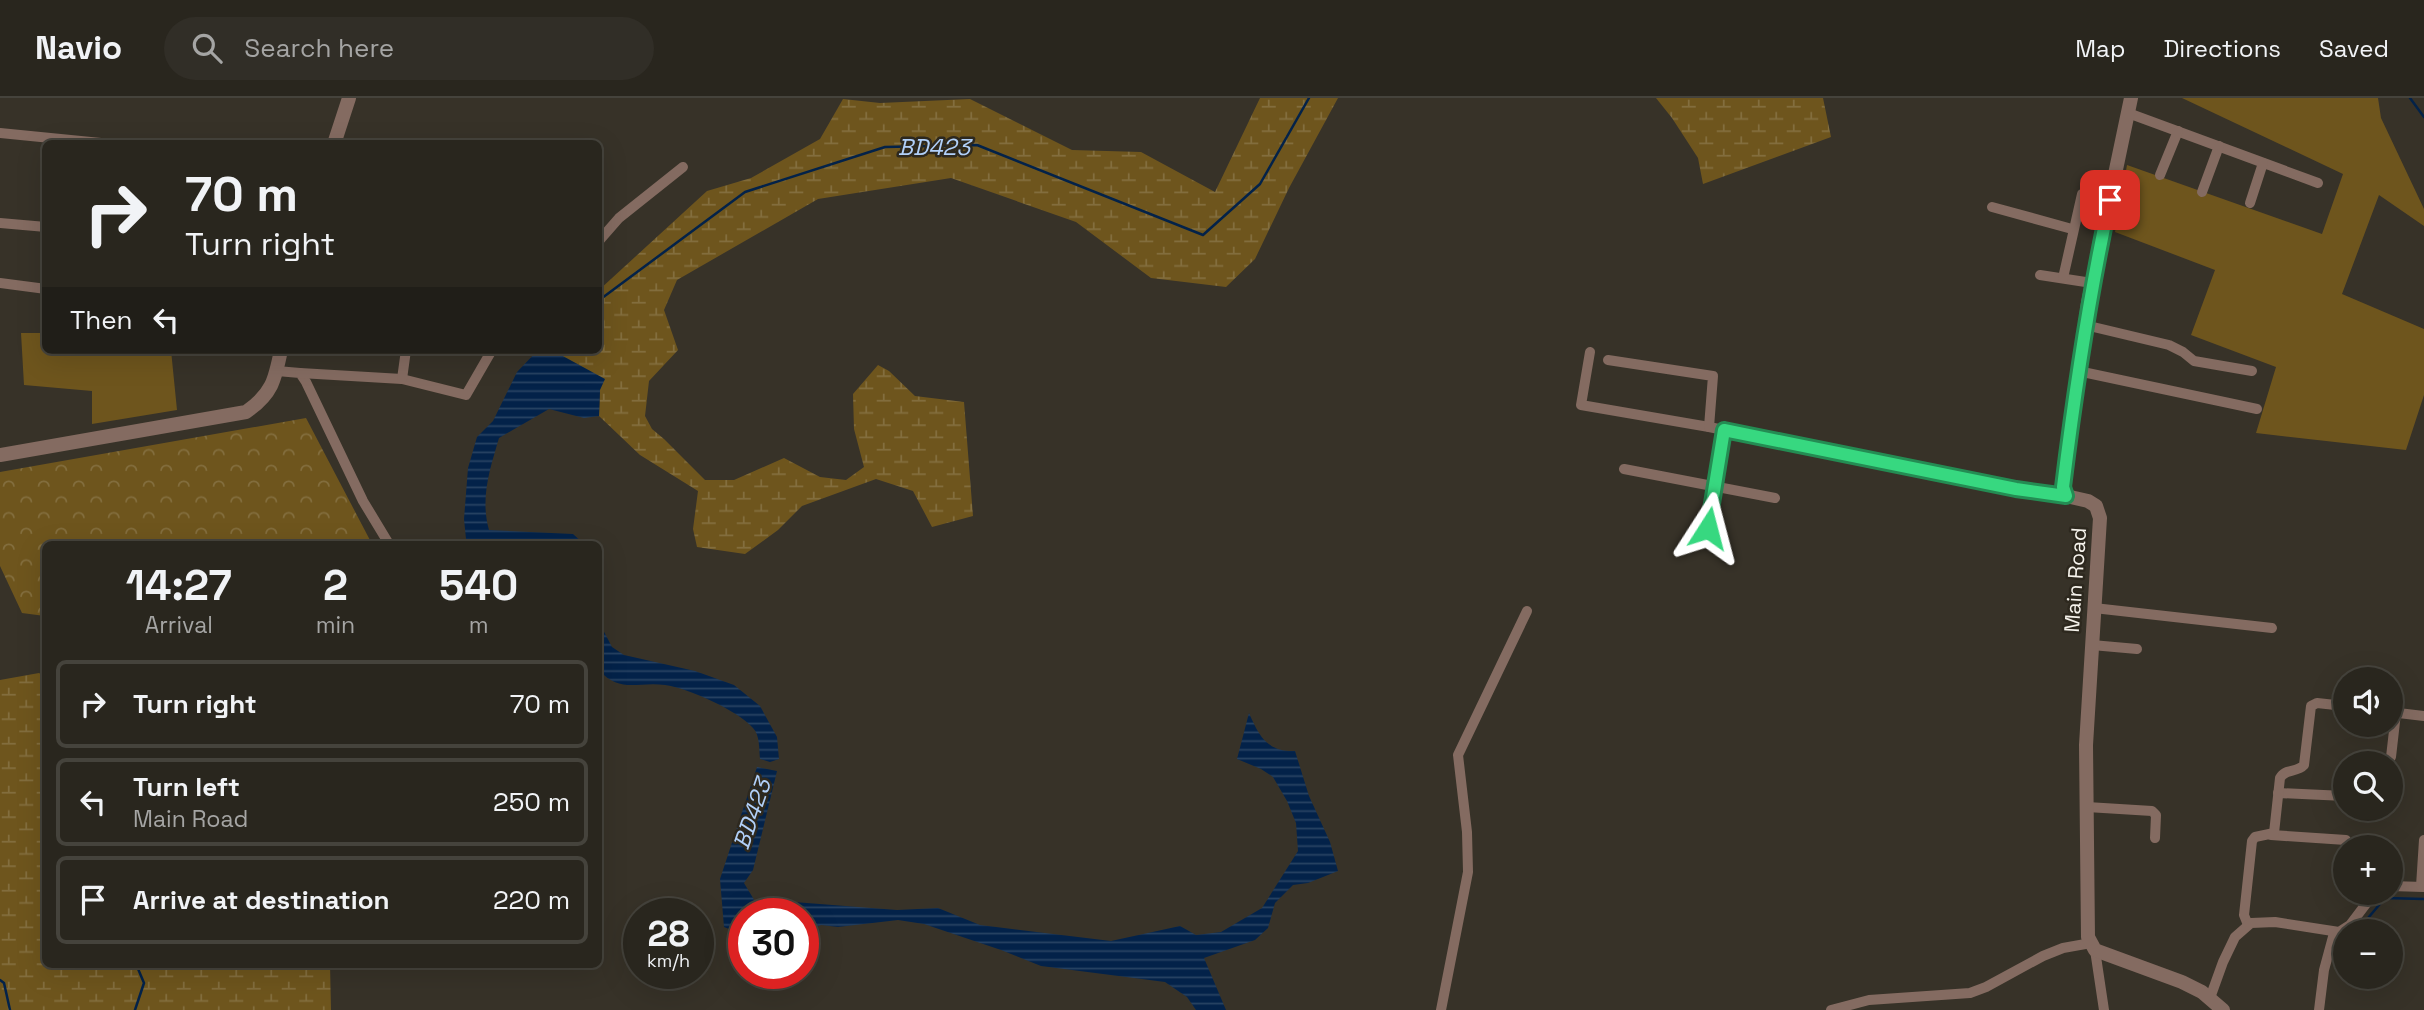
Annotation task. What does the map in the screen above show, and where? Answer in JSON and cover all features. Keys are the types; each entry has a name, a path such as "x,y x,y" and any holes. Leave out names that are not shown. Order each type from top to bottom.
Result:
{"street":[{"path":"335,140 349,98"},
{"path":"2130,105 2178,131 2318,183"},
{"name":"Main Road","path":"2093,947 2088,937 2086,745 2100,518 2098,510 2088,501 2066,496 2063,487 2092,283 2130,105"},
{"path":"2160,175 2178,131"},
{"path":"0,133 71,140"},
{"path":"2202,192 2219,146"},
{"path":"2250,203 2263,163"},
{"path":"602,237 619,218 683,167"},
{"path":"2063,278 2082,194"},
{"path":"1992,207 2072,229"},
{"path":"0,223 42,226"},
{"path":"2040,275 2092,283"},
{"path":"0,283 42,288"},
{"path":"2085,325 2169,345 2194,361 2252,371"},
{"path":"1590,352 1581,405 1709,427 2016,489 2066,496"},
{"path":"0,456 246,412 263,400 276,377 280,354"},
{"path":"402,379 405,354"},
{"path":"277,371 402,379 466,395 490,354"},
{"path":"1608,360 1713,376 1709,427"},
{"path":"2078,371 2257,409"},
{"path":"300,373 363,501 387,541"},
{"path":"1708,528 1724,430"},
{"path":"1625,468 1775,498"},
{"path":"2094,608 2272,628"},
{"path":"1441,1010 1468,872 1467,832 1458,755 1527,611"},
{"path":"2092,645 2137,649"},
{"path":"2271,835 2275,829 2282,774 2304,765 2311,706 2317,703 2333,705"},
{"path":"2403,713 2424,716"},
{"path":"2278,793 2333,795"},
{"path":"2087,807 2152,811 2156,815 2155,838"},
{"path":"2248,925 2244,915 2252,841 2255,837 2271,835 2333,839"},
{"path":"2403,886 2422,886 2424,840"},
{"path":"2354,919 2365,905"},
{"path":"2210,998 2235,937 2248,925 2257,921 2276,922 2333,933"},
{"path":"2319,1010 2324,970 2333,937"},
{"path":"2093,947 2104,1010"},
{"path":"1831,1010 1869,1000 1970,993 2063,948 2093,947 2182,982 2202,992 2223,1010"}],"green space":[{"path":"1260,98 1338,98 1289,188 1255,259 1226,287 1151,278 1076,222 951,178 818,199 677,280 664,310 678,350 649,381 645,416 652,429 705,480 734,480 784,458 820,477 846,480 864,467 854,429 853,394 878,365 889,371 915,396 964,402 973,516 932,527 913,491 876,479 802,506 778,530 745,554 697,547 693,529 698,491 640,455 599,416 600,390 561,355 602,354 602,287 707,191 751,178 820,139 843,99 880,103 970,99 1072,150 1141,152 1215,192"},
{"path":"1656,98 1823,98 1831,137 1703,184 1698,158"},
{"path":"2182,98 2378,98 2381,118 2424,209 2424,226 2379,195 2342,294 2424,329 2424,395 2406,450 2256,433 2276,367 2191,335 2215,270 2115,232 2127,165 2322,234 2343,174"},
{"path":"21,333 42,333 42,354 171,354 177,410 92,424 92,391 24,385"},
{"path":"306,418 370,541 42,541 42,616 22,613 0,566 0,472"},
{"path":"42,675 42,968 330,968 331,1010 0,1010 0,680"}],"water":[{"path":"534,354 562,354 605,379 600,390 599,416 584,418 549,409 499,438 486,495 489,530 573,534 581,541 466,539 464,519 468,468 477,437 493,421 517,372"},
{"path":"602,628 612,647 624,655 695,671 734,685 760,706 777,737 779,759 770,762 760,759 758,738 753,728 736,714 712,701 675,687 622,684 602,673"},
{"path":"1249,713 1265,741 1277,749 1295,751 1309,796 1330,842 1338,871 1308,883 1293,885 1275,903 1268,928 1255,940 1204,958 1226,1010 1196,1010 1187,997 1165,982 1041,966 924,924 898,920 838,927 819,926 819,904 897,910 938,908 980,925 1111,941 1180,926 1196,935 1221,932 1262,908 1298,851 1296,823 1273,777 1237,759"},
{"path":"757,767 777,771 753,870 744,883 753,898 728,898 728,929 724,927 720,879"}],"waterway":[{"name":"BD423","path":"602,298 745,192 885,147 977,145 1203,235 1260,184 1309,98"},
{"path":"2410,98 2424,117"},
{"path":"2367,919 2385,898 2424,899"},
{"path":"135,1010 144,983 138,968"},
{"path":"0,980 4,983 10,1010"}],"route":[{"path":"1708,528 1724,430 2016,489 2066,496 2063,487 2088,303 2110,200"}]}
